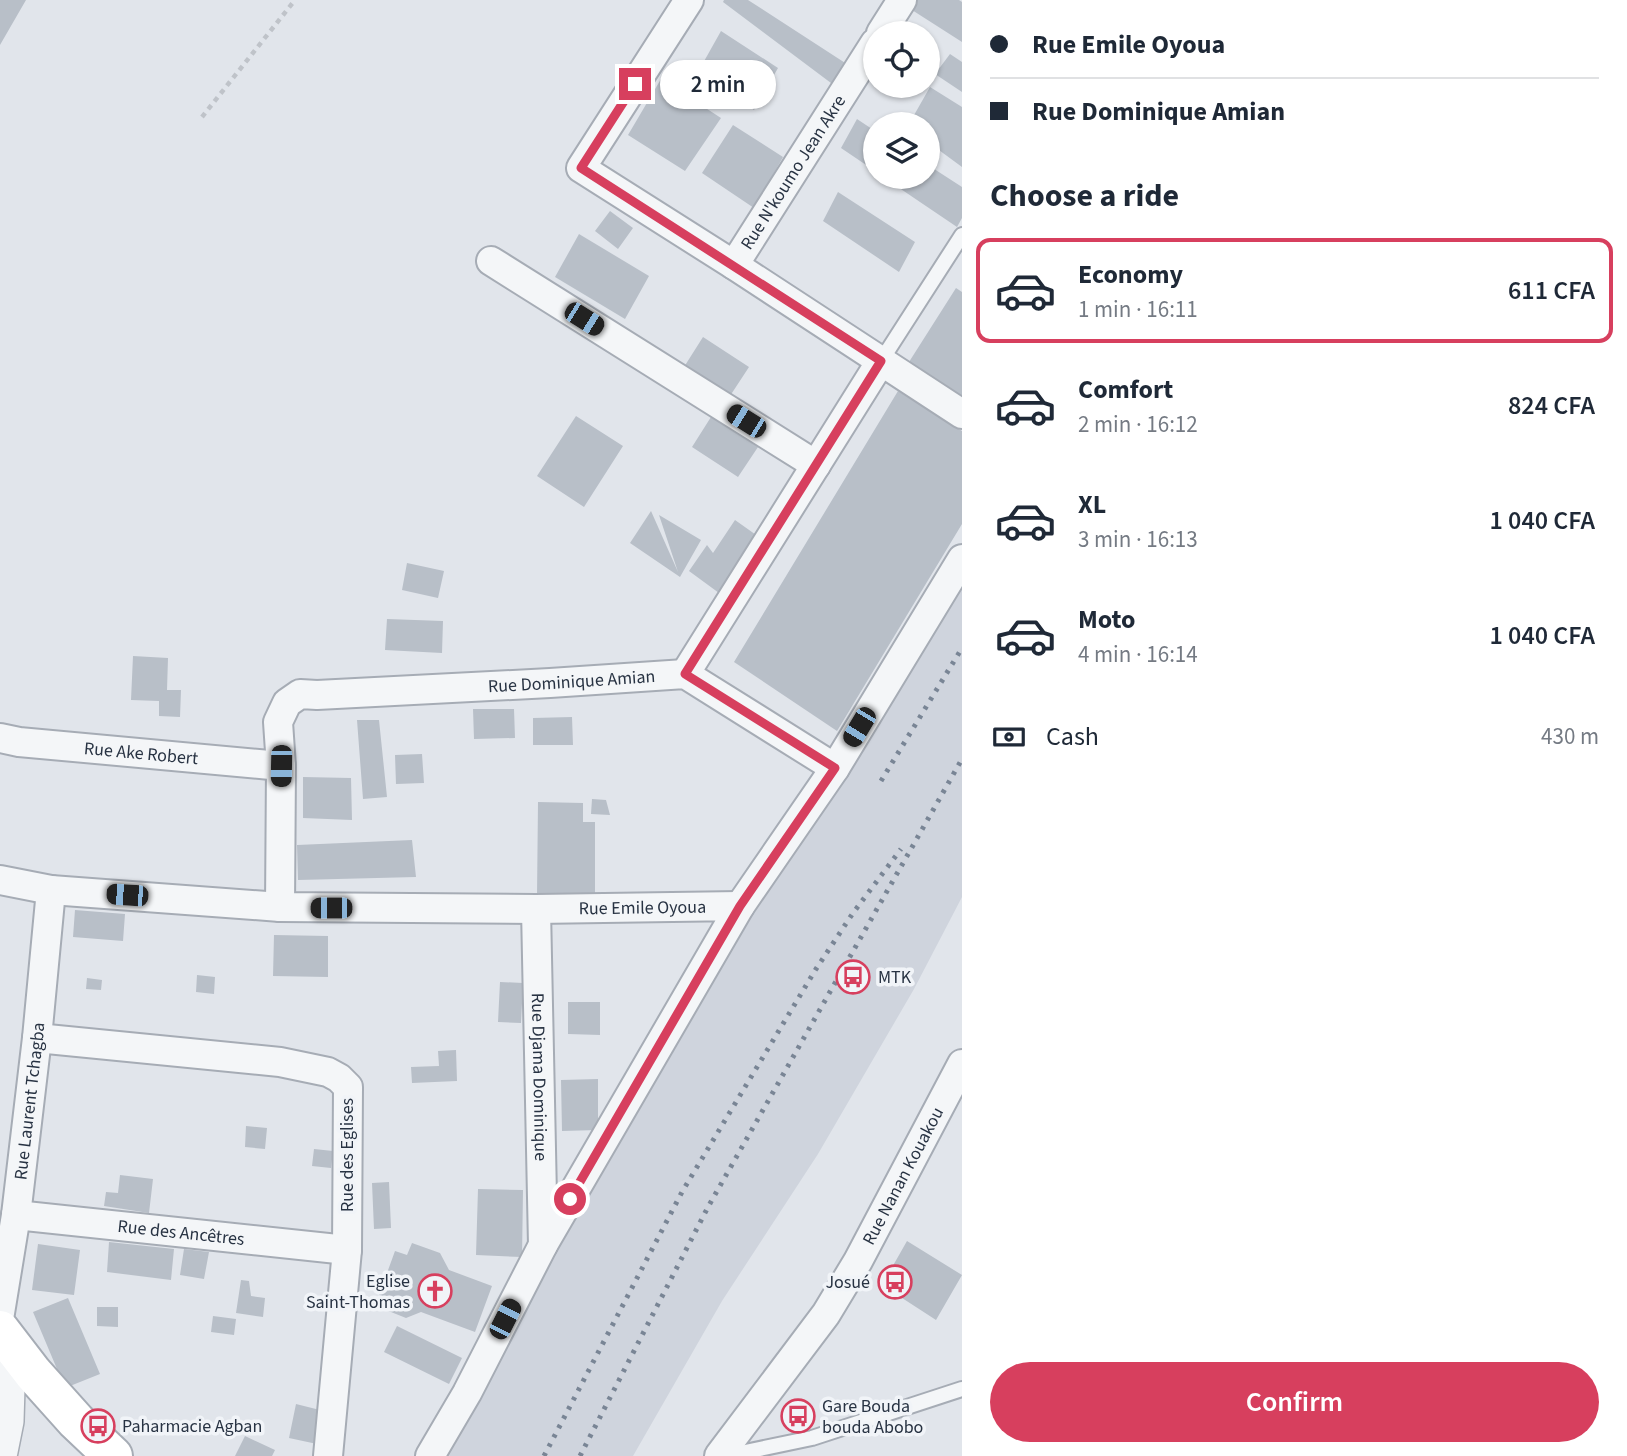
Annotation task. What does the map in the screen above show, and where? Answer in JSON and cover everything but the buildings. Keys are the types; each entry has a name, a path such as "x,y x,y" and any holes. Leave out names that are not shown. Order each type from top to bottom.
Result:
{"main road":[{"path":"0,1329 33,1373 76,1421 113,1456"}],"street":[{"path":"689,0 581,168 962,414"},
{"path":"889,21 902,0"},
{"name":"Rue N'koumo Jean Akre","path":"734,265 863,62"},
{"path":"491,261 816,465"},
{"path":"835,768 685,674 881,361"},
{"path":"740,906 835,768 962,559"},
{"name":"Rue Dominique Amian","path":"280,907 281,766 278,722 287,703 300,694 685,674"},
{"name":"Rue Ake Robert","path":"0,738 281,766"},
{"name":"Rue Emile Oyoua","path":"0,880 51,890 280,907 536,909 740,906"},
{"name":"Rue Laurent Tchagba","path":"0,1313 16,1214 51,890"},
{"name":"Rue Emile Oyoua","path":"430,1456 467,1393 543,1245 740,906"},
{"name":"Rue Djama Dominique","path":"536,909 543,1245"},
{"name":"Rue des Eglises","path":"37,1038 280,1062 328,1072 348,1087 347,1250 328,1456"},
{"name":"Rue Nanan Kouakou","path":"719,1456 827,1314 962,1065"},
{"name":"Rue des Ancêtres","path":"16,1214 347,1250"},
{"path":"0,1358 7,1387 6,1421 0,1451"}],"lane":[{"path":"881,361 962,235"},
{"path":"726,1456 812,1438 962,1389"}],"path":[{"path":"202,117 295,0"}],"shaded area":[{"path":"962,580 962,897 914,989 818,1154 722,1301 633,1456 446,1456 548,1250 662,1057"}],"railway":[{"path":"881,781 962,648"},
{"path":"580,1456 708,1207 962,759"},
{"path":"544,1456 682,1192 816,969 853,913 901,849"}],"place":[{"name":"MTK","path":"853,977"},
{"name":"Josué","path":"895,1282"},
{"name":"Eglise Saint-Thomas","path":"435,1291"},
{"name":"Gare Bouda bouda Abobo","path":"798,1416"},
{"name":"Paharmacie Agban","path":"98,1426"}],"route":[{"path":"570,1199 740,906 835,768 685,674 881,361 581,168 635,84"}]}
